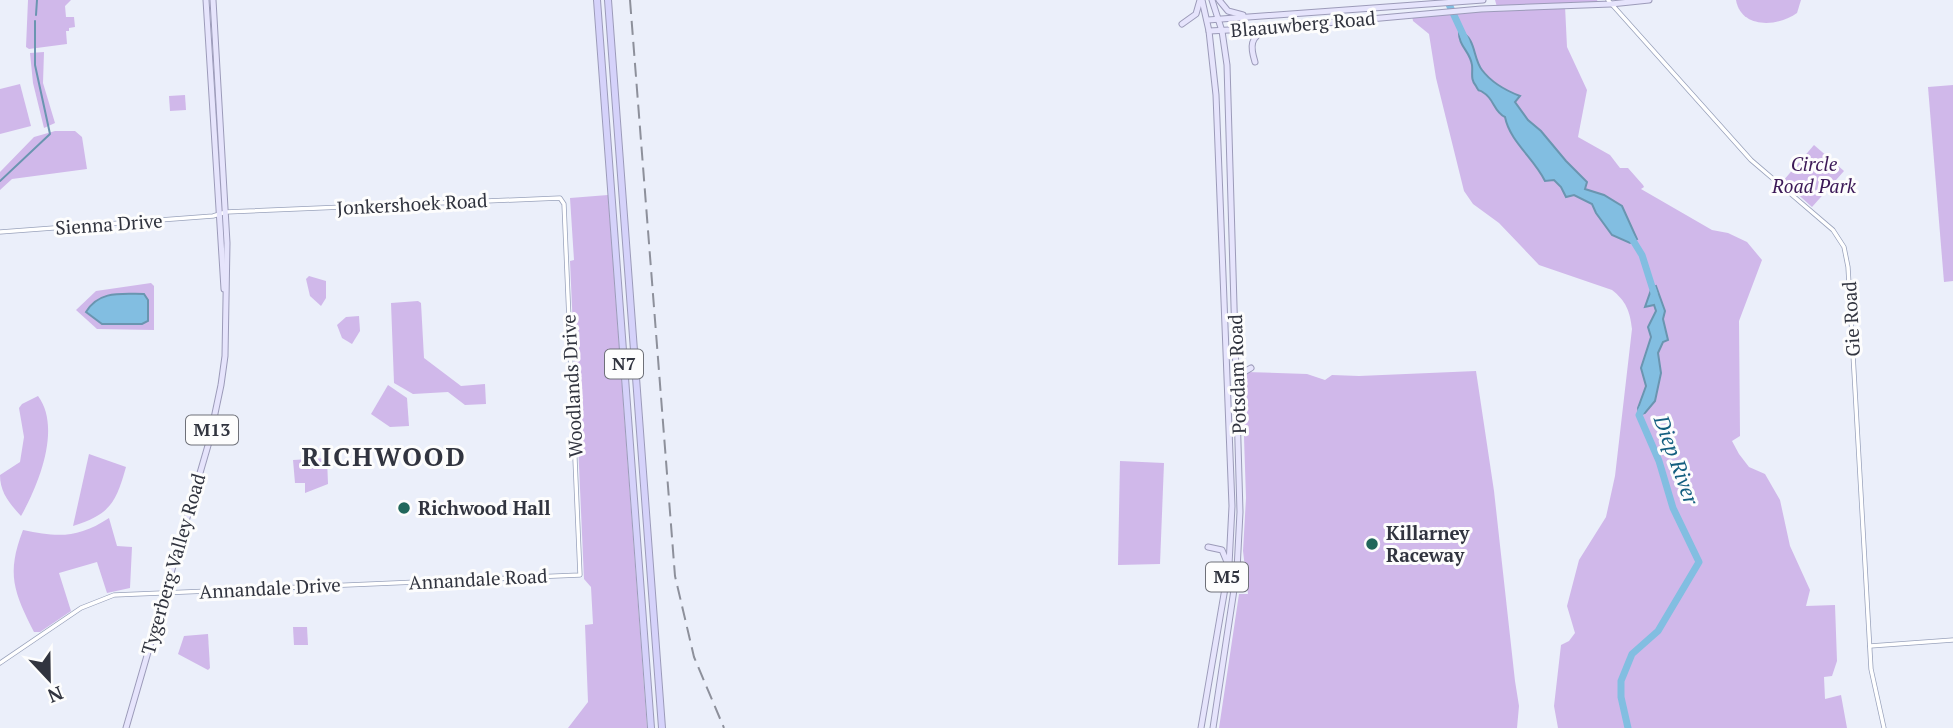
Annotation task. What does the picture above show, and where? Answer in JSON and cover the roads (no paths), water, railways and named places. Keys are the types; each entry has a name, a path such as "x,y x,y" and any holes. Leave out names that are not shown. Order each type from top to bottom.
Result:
{"highway":[{"name":"N7","path":"597,0 651,728"},
{"name":"N7","path":"608,0 662,728"}],"main road":[{"name":"Tygerberg Valley Road","path":"206,0 222,213"},
{"name":"Tygerberg Valley Road","path":"126,728 222,385 227,316 213,0"},
{"name":"M5","path":"1201,0 1208,20"},
{"path":"1182,24 1196,14 1201,0"},
{"name":"M5","path":"1212,0 1219,19"},
{"path":"1219,0 1229,12 1257,16"},
{"name":"Blaauwberg Road","path":"1208,20 1481,0"},
{"name":"Blaauwberg Road","path":"1209,31 1481,9 1649,0"},
{"name":"Potsdam Road","path":"1213,728 1239,547 1237,376 1229,184 1230,119 1227,65 1219,19"},
{"name":"Potsdam Road","path":"1200,728 1227,579 1232,506 1226,417 1217,121 1208,20"},
{"path":"1255,62 1252,40 1269,28"},
{"path":"1217,121 1230,119"},
{"path":"1237,376 1251,368"},
{"path":"1208,547 1219,548 1224,553 1227,579"}],"street":[{"name":"Gie Road","path":"1609,2 1751,160 1830,226 1844,247 1848,267 1872,681 1884,728"},
{"name":"Jonkershoek Road","path":"222,213 550,197 562,199"},
{"name":"Woodlands Drive","path":"562,199 580,575"},
{"name":"Sienna Drive","path":"0,232 222,213"},
{"name":"Annandale Road","path":"376,584 580,575"},
{"name":"Annandale Drive","path":"0,663 89,604 114,595 376,584"},
{"path":"1870,646 1953,639"}],"water":[{"path":"1459,31 1469,38 1479,65 1486,74 1500,86 1520,96 1515,102 1528,120 1587,182 1585,189 1604,195 1622,206 1637,239 1630,243 1612,235 1592,204 1574,195 1566,197 1554,180 1545,181 1512,134 1505,117 1474,83 1471,60 1460,41"},
{"path":"1656,286 1665,311 1663,319 1668,340 1663,342 1658,353 1661,373 1655,401 1645,413 1639,415 1638,408 1646,386 1641,368 1651,337 1648,327 1656,311 1654,305 1645,307 1652,287"},
{"path":"144,294 148,300 148,321 142,324 102,324 86,312 97,300 104,297"}],"waterway":[{"path":"36,15 37,0"},
{"name":"Diep River","path":"1447,0 1466,41"},
{"path":"0,181 50,134 35,65 35,21"},
{"name":"Diep River","path":"1629,234 1642,255 1654,293"},
{"name":"Diep River","path":"1628,728 1621,697 1621,681 1632,654 1658,631 1699,562 1673,508 1659,461 1639,415 1642,409"}],"railway":[{"path":"630,0 675,576 694,657 724,728"}],"place":[{"name":"Richwood Hall","path":"404,508"},
{"name":"Killarney Raceway","path":"1372,544"}],"district":[{"name":"RICHWOOD","path":"384,457"}],"park label":[{"name":"Circle Road Park","path":"1814,175"}]}
